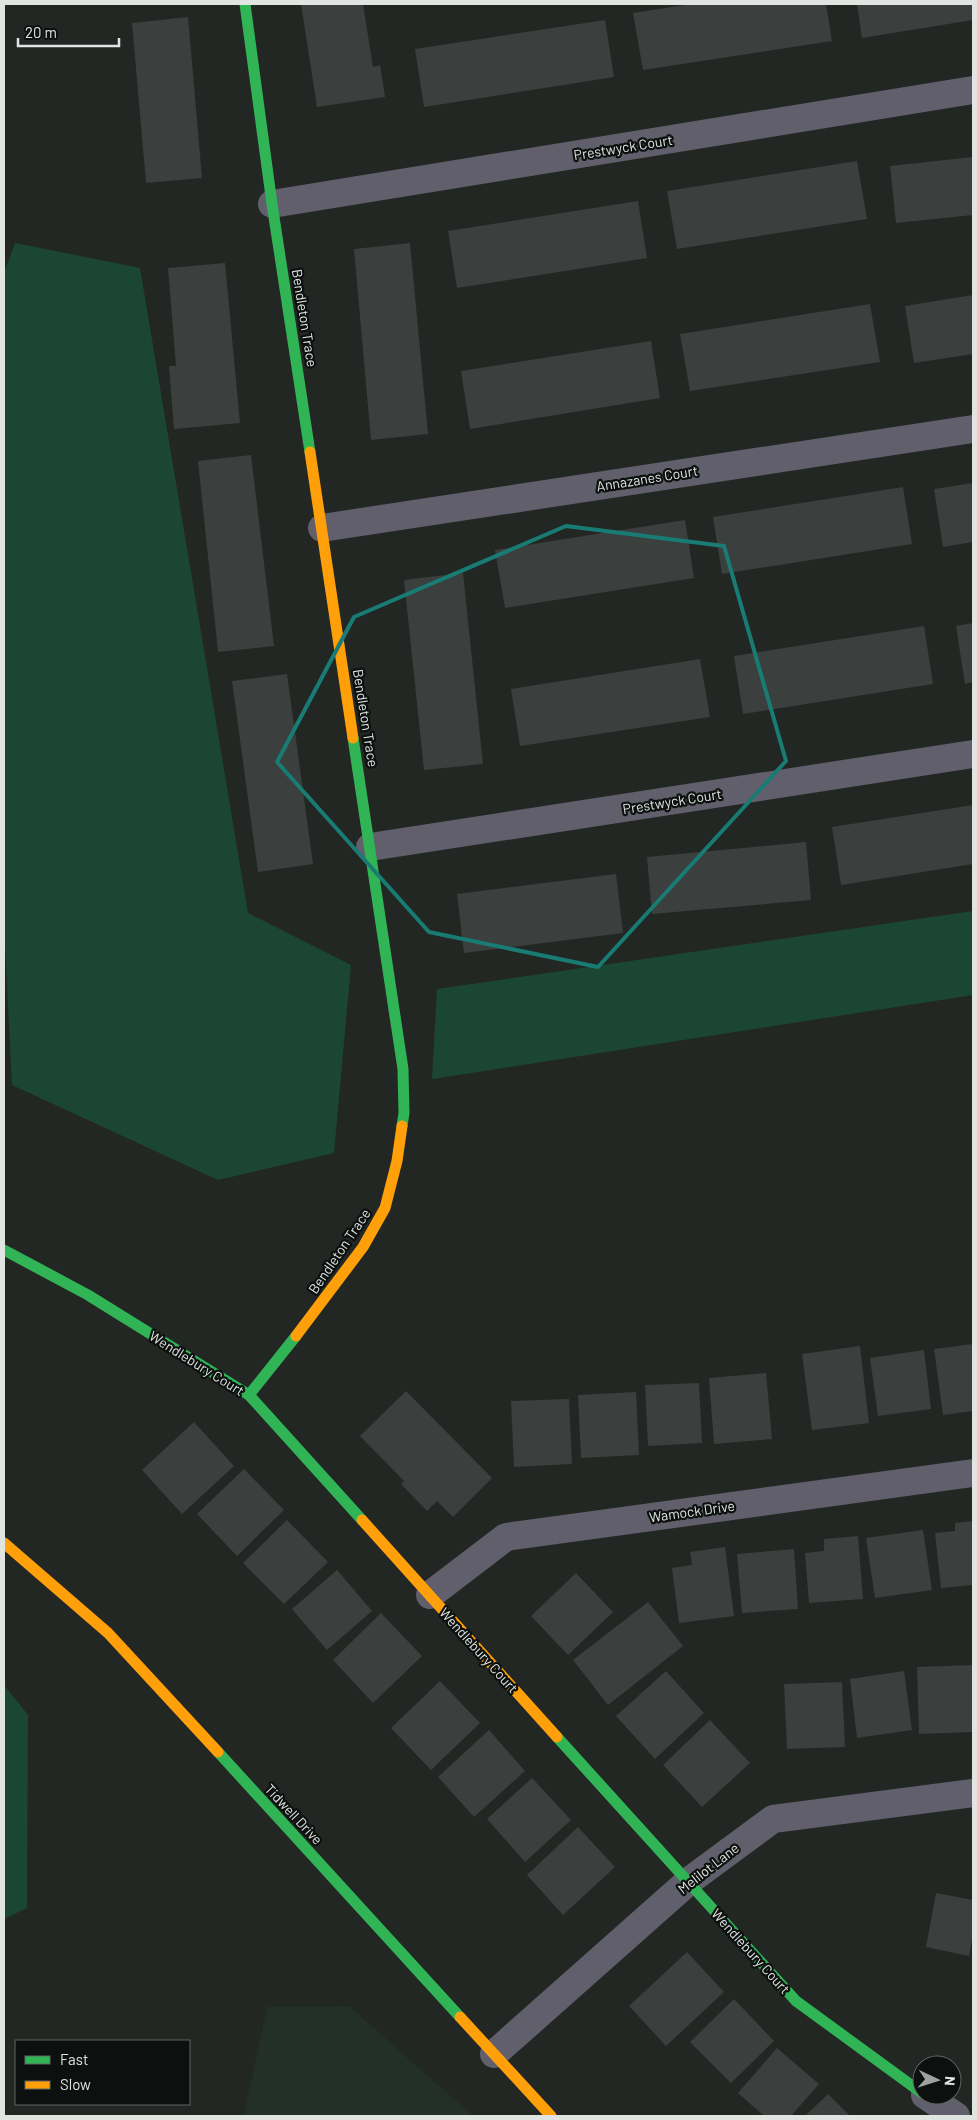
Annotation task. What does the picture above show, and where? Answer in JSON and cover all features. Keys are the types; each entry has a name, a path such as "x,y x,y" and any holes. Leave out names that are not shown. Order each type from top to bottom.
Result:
{"street":[{"name":"Bendleton Trace","path":"245,4 272,204 403,1070 404,1113 397,1161 386,1208 363,1247 328,1296 249,1395"},
{"name":"Prestwyck Court","path":"272,204 973,90"},
{"name":"Annazanes Court","path":"322,528 973,429"},
{"name":"Prestwyck Court","path":"370,847 973,754"},
{"name":"Wendlebury Court","path":"4,1250 88,1296 249,1395 796,2001 912,2085"},
{"name":"Wamock Drive","path":"430,1595 506,1537 973,1473"},
{"name":"Tidwell Drive","path":"4,1543 108,1633 551,2116"},
{"name":"Melilot Lane","path":"494,2054 689,1882 772,1819 973,1793"},
{"name":"Wendlebury Court","path":"940,2105 956,2116"}],"highlighted area":[{"path":"566,526 724,546 786,761 598,967 429,932 277,762 354,617"}],"shaded area":[{"path":"349,2006 473,2116 244,2116 267,2007"}],"green space":[{"path":"15,243 140,268 248,913 351,965 334,1153 218,1180 12,1085 4,926 4,273"},
{"path":"973,911 973,995 432,1079 437,989"},
{"path":"4,1685 28,1715 27,1908 4,1919"}],"building":[{"path":"301,4 363,4 373,67 380,65 385,97 317,107"},
{"path":"691,4 826,4 832,41 643,70 633,13"},
{"path":"857,4 973,4 973,20 862,38"},
{"path":"188,17 202,178 146,183 132,23"},
{"path":"605,20 614,77 424,107 415,49"},
{"path":"973,157 973,215 896,223 890,166"},
{"path":"857,161 867,219 677,249 667,191"},
{"path":"638,201 647,258 457,288 448,231"},
{"path":"410,243 428,434 371,440 354,249"},
{"path":"225,263 240,423 174,429 169,366 176,366 168,268"},
{"path":"973,295 973,354 914,363 905,306"},
{"path":"870,304 880,362 690,391 680,334"},
{"path":"651,341 660,398 470,429 461,371"},
{"path":"251,455 274,646 218,652 198,461"},
{"path":"973,483 973,542 943,547 934,489"},
{"path":"903,487 912,544 722,574 713,517"},
{"path":"685,520 694,578 505,608 495,550"},
{"path":"463,573 483,764 424,770 404,580"},
{"path":"973,623 973,682 965,684 956,626"},
{"path":"924,626 933,684 743,714 734,656"},
{"path":"700,659 710,717 520,746 511,689"},
{"path":"287,674 313,864 258,872 232,681"},
{"path":"973,805 973,864 841,885 832,827"},
{"path":"806,842 811,900 652,914 647,857"},
{"path":"616,874 623,933 464,953 457,894"},
{"path":"973,1344 973,1411 943,1415 934,1349"},
{"path":"860,1346 869,1423 812,1430 802,1354"},
{"path":"924,1350 931,1409 878,1416 870,1358"},
{"path":"766,1373 772,1439 714,1444 709,1378"},
{"path":"699,1383 702,1443 648,1446 645,1385"},
{"path":"406,1391 492,1478 453,1517 437,1501 427,1511 401,1484 404,1481 360,1436"},
{"path":"636,1392 639,1455 581,1458 578,1395"},
{"path":"569,1399 572,1464 514,1467 511,1401"},
{"path":"194,1422 234,1466 182,1514 142,1470"},
{"path":"244,1469 284,1510 237,1556 197,1514"},
{"path":"287,1520 328,1562 284,1604 243,1563"},
{"path":"973,1521 973,1585 941,1588 935,1533 955,1531 955,1523"},
{"path":"923,1530 932,1590 875,1598 866,1538"},
{"path":"858,1536 863,1599 809,1603 805,1553 824,1551 824,1539"},
{"path":"725,1547 734,1616 679,1623 672,1568 692,1565 690,1552"},
{"path":"794,1549 798,1609 742,1613 737,1554"},
{"path":"337,1570 372,1611 327,1650 292,1609"},
{"path":"576,1573 613,1612 568,1655 531,1616"},
{"path":"648,1602 683,1646 608,1705 573,1660"},
{"path":"381,1613 422,1656 373,1703 333,1660"},
{"path":"973,1665 973,1732 919,1734 917,1667"},
{"path":"666,1671 704,1713 655,1759 616,1716"},
{"path":"904,1671 912,1730 857,1738 850,1679"},
{"path":"440,1681 480,1723 431,1770 391,1728"},
{"path":"842,1682 845,1747 787,1749 784,1684"},
{"path":"710,1720 750,1763 702,1807 663,1765"},
{"path":"489,1730 525,1771 474,1817 438,1777"},
{"path":"532,1778 571,1820 525,1862 487,1819"},
{"path":"578,1827 615,1867 563,1915 527,1875"},
{"path":"936,1893 973,1900 973,1934 969,1956 926,1947"},
{"path":"687,1952 724,1992 666,2046 629,2006"},
{"path":"734,1999 774,2041 731,2083 690,2042"},
{"path":"777,2048 819,2084 791,2116 764,2116 738,2093"},
{"path":"828,2094 850,2116 805,2116"}],"traffic: fast":[{"path":"245,4 272,204 310,452"},
{"path":"353,738 403,1069 404,1113 402,1126"},
{"path":"4,1250 88,1295 249,1395 362,1520"},
{"path":"249,1395 296,1336"},
{"path":"557,1737 796,2001 912,2086"},
{"path":"218,1752 460,2017"}],"traffic: slow":[{"path":"310,452 353,738"},
{"path":"296,1336 363,1247 385,1208 397,1161 402,1126"},
{"path":"362,1520 557,1737"},
{"path":"4,1543 108,1633 218,1752"},
{"path":"460,2017 551,2116"}]}
